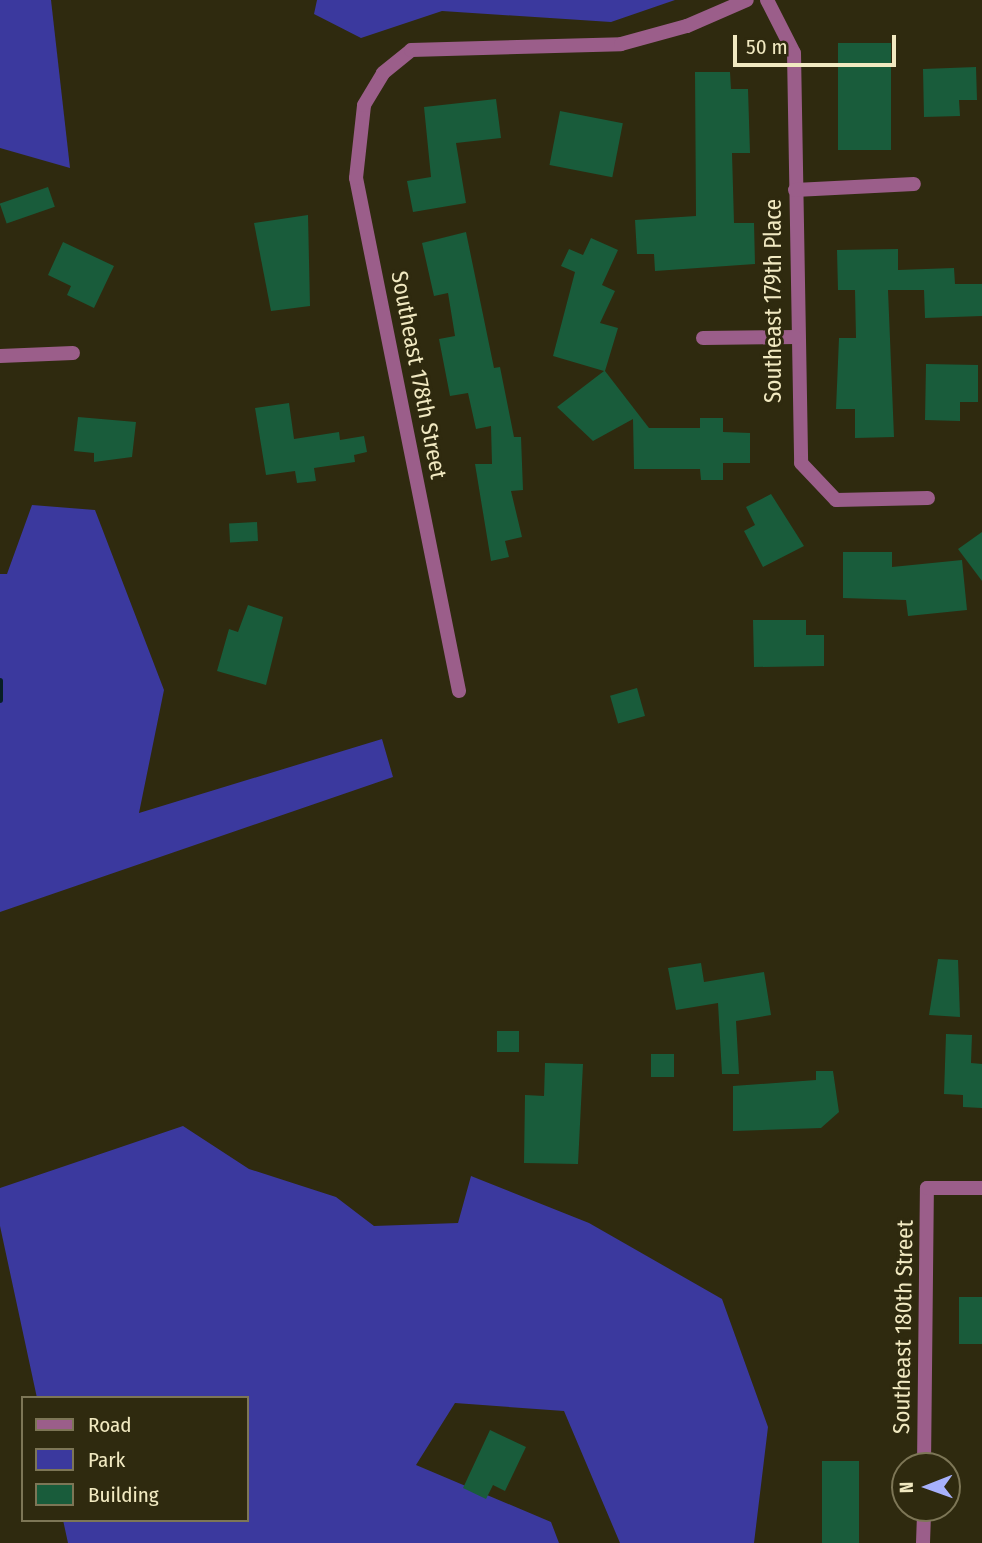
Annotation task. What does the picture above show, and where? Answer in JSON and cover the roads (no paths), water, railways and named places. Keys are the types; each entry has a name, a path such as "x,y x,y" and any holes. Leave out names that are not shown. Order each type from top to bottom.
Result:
{"street":[{"name":"Southeast 178th Street","path":"459,691 356,178 357,126 383,73 411,50 431,45 621,44 687,26 747,0"},
{"name":"Southeast 179th Place","path":"767,0 794,53 795,337 801,463 817,487 857,504 928,498"},
{"path":"795,190 914,184"},
{"path":"703,338 795,337"},
{"path":"0,356 73,353"},
{"name":"Southeast 180th Street","path":"924,1452 927,1188 982,1188"},
{"path":"923,1543 924,1522"}],"waterway":[{"path":"0,681 0,700"}]}
